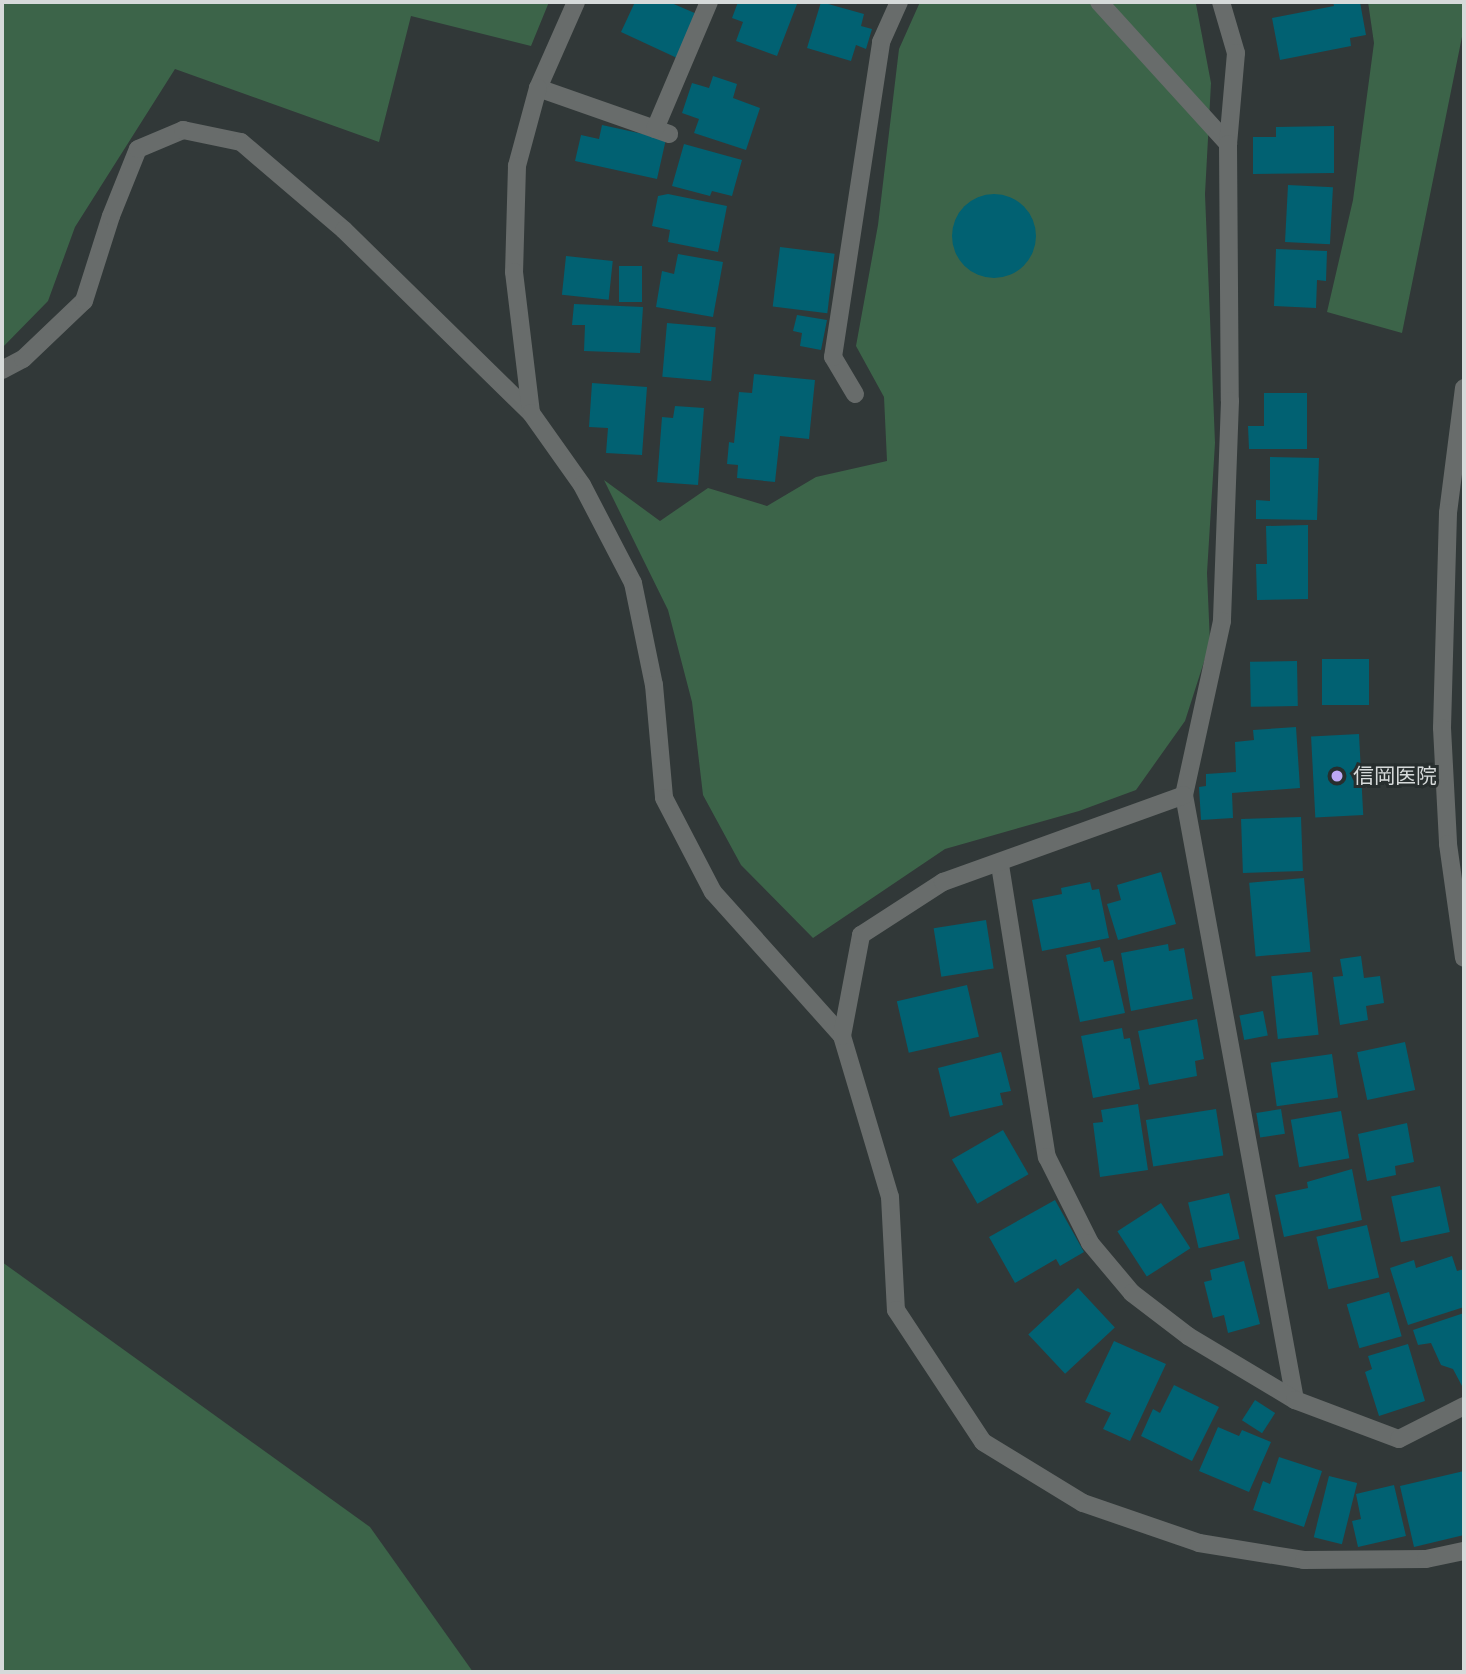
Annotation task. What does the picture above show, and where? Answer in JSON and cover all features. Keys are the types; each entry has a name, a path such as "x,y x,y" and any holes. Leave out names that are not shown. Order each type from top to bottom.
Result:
{"street":[{"path":"531,413 514,272 512,214 517,166 538,88 576,2"},
{"path":"538,88 662,132 709,2"},
{"path":"855,394 833,357 881,42 899,2"},
{"path":"1099,2 1228,144"},
{"path":"1222,2 1236,53 1228,144 1230,401 1222,621 1184,795 1296,1400"},
{"path":"2,370 23,359 84,302 138,149 183,130 242,142 344,230 531,413 582,485 633,583 654,685 664,798 713,892 842,1036 890,1197 895,1310 983,1442 1083,1503 1199,1543 1304,1560 1426,1559 1464,1551"},
{"path":"1464,388 1448,513 1442,728 1464,958"},
{"path":"842,1036 861,936 943,882 1000,865 1184,795"},
{"path":"1000,865 1047,1157 1090,1243 1132,1293 1188,1336 1296,1400 1399,1439 1464,1406"}],"green space":[{"path":"2,2 549,2 531,46 411,16 379,142 175,69 75,227 48,301 2,348"},
{"path":"920,2 1196,4 1211,83 1205,194 1215,443 1207,573 1210,643 1185,721 1136,790 1079,811 945,849 813,938 741,865 703,795 692,702 668,610 604,480 660,521 708,488 767,506 816,477 887,461 884,397 856,346 878,225 899,49"},
{"path":"1368,2 1464,2 1464,27 1402,333 1327,312 1353,200 1374,43"},
{"path":"2,1262 370,1527 473,1672 2,1672"}],"building":[{"path":"635,2 669,2 697,14 677,58 621,32"},
{"path":"738,2 797,4 777,56 736,41 743,22 732,18"},
{"path":"821,2 864,14 861,26 872,29 866,49 856,45 851,61 807,48"},
{"path":"1333,2 1360,2 1366,35 1350,38 1351,46 1280,60 1272,18 1334,6"},
{"path":"713,76 737,84 733,98 760,108 746,150 694,133 699,119 682,113 692,83 709,88"},
{"path":"602,125 666,139 657,179 575,161 581,135 599,139"},
{"path":"1334,126 1334,173 1253,174 1253,137 1276,137 1276,127"},
{"path":"684,144 742,160 732,196 712,191 710,196 672,186"},
{"path":"1288,185 1333,187 1330,244 1285,242"},
{"path":"668,194 727,206 718,252 668,242 670,230 652,226 658,196"},
{"path":"986,194 1002,194 1018,201 1029,212 1036,228 1033,252 1024,266 1002,278 986,278 970,271 959,260 952,244 952,228 959,212 970,201"},
{"path":"780,247 835,254 827,313 773,307"},
{"path":"1276,249 1327,251 1326,281 1317,280 1316,308 1274,306"},
{"path":"678,254 723,262 713,317 656,307 662,271 674,274"},
{"path":"566,256 613,261 609,300 562,295"},
{"path":"619,266 642,266 642,302 619,302"},
{"path":"574,304 643,307 640,353 584,351 585,325 572,325"},
{"path":"797,315 827,320 821,350 800,346 802,333 793,331"},
{"path":"667,323 716,327 711,381 662,377"},
{"path":"754,374 815,380 809,439 780,436 775,482 737,478 738,465 727,464 729,442 734,443 739,392 752,393"},
{"path":"592,383 647,387 642,455 606,453 608,428 589,427"},
{"path":"1264,393 1307,393 1307,449 1249,449 1248,426 1264,426"},
{"path":"675,406 704,408 698,485 657,482 662,417 673,418"},
{"path":"1270,457 1319,458 1317,520 1256,519 1256,500 1270,501"},
{"path":"1308,525 1308,599 1257,600 1256,564 1267,564 1266,526"},
{"path":"1322,659 1369,659 1369,705 1322,705"},
{"path":"1297,661 1298,706 1251,707 1250,662"},
{"path":"1296,727 1300,788 1232,793 1233,818 1201,820 1199,787 1206,786 1206,774 1236,772 1235,742 1254,740 1253,730"},
{"path":"1359,734 1363,815 1315,817 1311,737"},
{"path":"1301,817 1303,871 1243,873 1241,819"},
{"path":"1161,872 1176,924 1118,940 1107,904 1121,900 1117,885"},
{"path":"1304,878 1310,952 1256,957 1249,883"},
{"path":"1090,882 1092,890 1099,889 1109,938 1042,951 1032,900 1062,894 1061,888"},
{"path":"986,920 994,968 941,977 934,928"},
{"path":"1168,944 1169,951 1184,948 1193,999 1131,1011 1121,953"},
{"path":"1100,947 1104,962 1113,960 1125,1013 1080,1022 1066,955"},
{"path":"1361,956 1364,978 1380,976 1384,1003 1366,1006 1368,1020 1340,1025 1333,977 1343,976 1340,959"},
{"path":"1312,972 1319,1035 1278,1039 1271,976"},
{"path":"967,985 979,1037 909,1053 897,1001"},
{"path":"1263,1011 1268,1036 1244,1040 1239,1016"},
{"path":"1197,1019 1204,1059 1195,1061 1197,1076 1149,1085 1138,1031"},
{"path":"1122,1028 1124,1039 1130,1038 1140,1089 1093,1098 1081,1036"},
{"path":"1405,1042 1415,1090 1367,1100 1357,1052"},
{"path":"1001,1052 1011,1091 1000,1093 1003,1105 950,1117 938,1068"},
{"path":"1332,1054 1338,1098 1277,1106 1271,1063"},
{"path":"1138,1104 1148,1170 1100,1177 1093,1123 1103,1122 1101,1110"},
{"path":"1216,1109 1223,1155 1153,1167 1146,1120"},
{"path":"1281,1109 1285,1134 1260,1138 1256,1113"},
{"path":"1341,1111 1349,1158 1299,1167 1291,1120"},
{"path":"1407,1123 1414,1162 1395,1166 1396,1175 1367,1181 1358,1134"},
{"path":"1003,1130 1028,1174 977,1204 952,1160"},
{"path":"1352,1169 1362,1220 1284,1237 1275,1195 1308,1188 1307,1182"},
{"path":"1440,1186 1450,1232 1401,1242 1391,1196"},
{"path":"1229,1193 1240,1239 1199,1248 1188,1202"},
{"path":"1055,1200 1084,1252 1060,1266 1056,1259 1015,1283 989,1237"},
{"path":"1161,1203 1190,1248 1147,1277 1117,1231"},
{"path":"1367,1225 1379,1278 1328,1289 1316,1237"},
{"path":"1452,1256 1457,1271 1464,1269 1464,1307 1408,1325 1390,1268 1414,1260 1416,1268"},
{"path":"1244,1261 1260,1324 1228,1333 1224,1315 1213,1318 1204,1282 1212,1280 1210,1270"},
{"path":"1078,1288 1115,1327 1065,1374 1028,1334"},
{"path":"1389,1292 1402,1336 1359,1348 1347,1304"},
{"path":"1464,1313 1462,1386 1453,1369 1441,1365 1431,1343 1418,1345 1413,1330"},
{"path":"1114,1341 1166,1364 1130,1441 1103,1429 1111,1413 1085,1402"},
{"path":"1408,1344 1425,1401 1379,1416 1365,1372 1372,1369 1368,1356"},
{"path":"1174,1385 1219,1407 1192,1461 1141,1436 1153,1409 1160,1413"},
{"path":"1255,1400 1275,1413 1262,1433 1242,1420"},
{"path":"1218,1427 1239,1436 1242,1430 1271,1442 1249,1492 1199,1471"},
{"path":"1279,1457 1322,1471 1304,1527 1253,1510 1263,1481 1270,1484"},
{"path":"1464,1471 1464,1535 1414,1547 1400,1486"},
{"path":"1329,1476 1357,1483 1342,1544 1314,1537"},
{"path":"1394,1485 1406,1536 1358,1547 1352,1521 1361,1519 1356,1494"}],"place":[{"name":"信岡医院","path":"1337,776"}]}
